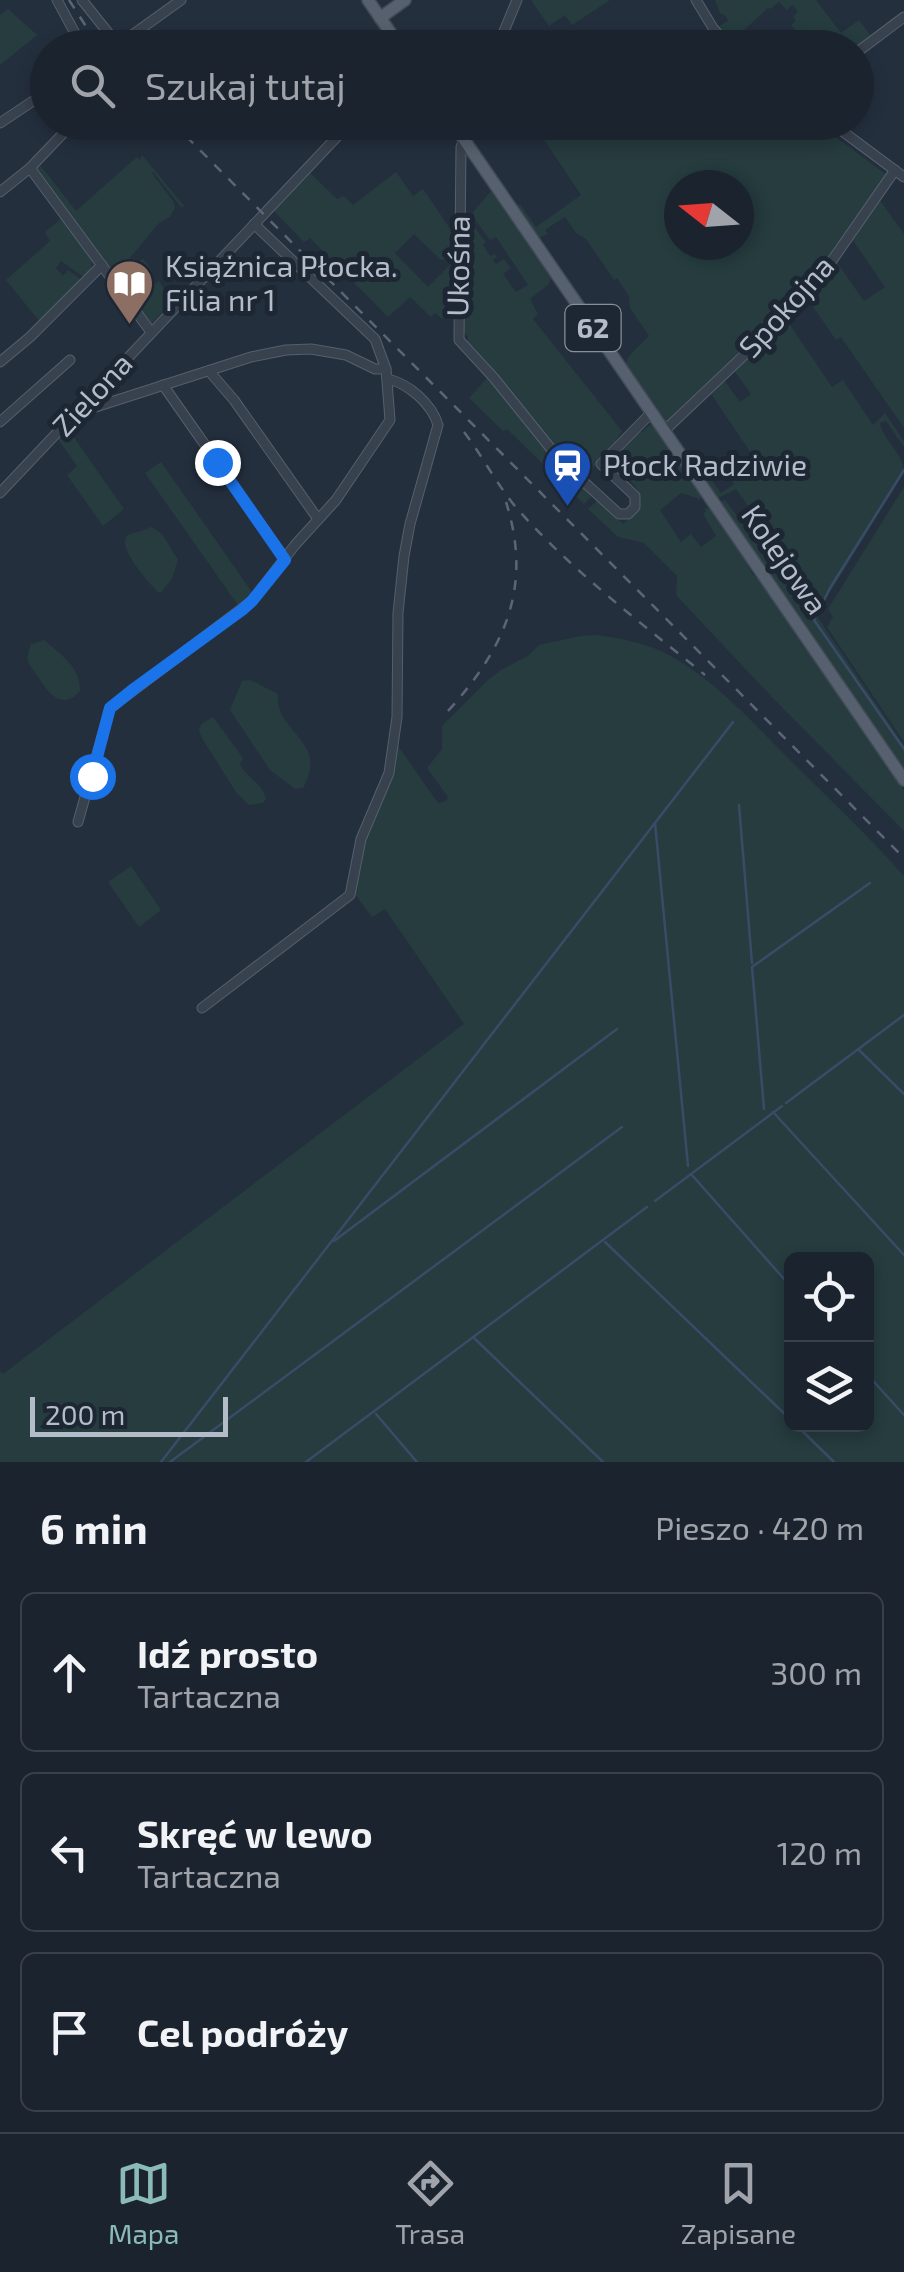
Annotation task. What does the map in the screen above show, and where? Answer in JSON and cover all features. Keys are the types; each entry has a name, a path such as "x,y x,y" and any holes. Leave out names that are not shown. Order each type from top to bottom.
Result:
{"main road":[{"path":"368,0 388,30"},
{"path":"380,18 405,0"},
{"name":"Kolejowa","path":"467,140 904,780"}],"street":[{"path":"56,0 73,30"},
{"path":"82,0 104,30"},
{"path":"139,30 181,0"},
{"path":"504,30 517,0"},
{"path":"696,0 715,30"},
{"path":"874,40 904,17"},
{"path":"0,123 30,104"},
{"path":"0,192 57,140"},
{"name":"Zielona","path":"0,493 333,140"},
{"name":"Ukośna","path":"461,140 459,340 560,460 619,514 628,514 634,508 633,494 602,464"},
{"path":"854,140 900,174"},
{"path":"30,168 151,332"},
{"name":"Spokojna","path":"664,431 801,300 900,174"},
{"path":"78,822 110,708 252,601 294,545 336,500 388,424 391,407 379,346 370,333 254,224"},
{"path":"0,362 102,265"},
{"path":"74,414 263,354 300,349 346,355 387,374 418,396 438,425 404,556 398,612 396,717 387,781 362,839 350,895 202,1008"},
{"path":"0,422 70,360"},
{"path":"208,371 234,400 318,520"},
{"path":"163,386 285,560"},
{"path":"586,482 651,412"}],"green space":[{"path":"531,0 610,0 572,25 565,15 549,26"},
{"path":"715,0 816,0 839,30 796,30 791,25 798,11 792,5 787,10 779,2 744,30 718,30 728,21"},
{"path":"8,9 31,30 30,41 0,65 0,15"},
{"path":"859,20 866,30 845,30"},
{"path":"544,140 840,140 888,176 794,305 666,423 626,364 649,336 630,308 629,296 565,217 539,238 517,206 520,204 536,227 581,195"},
{"path":"142,155 184,206 151,172 175,207 170,217 159,223 115,273 36,173 36,168 40,165 76,211"},
{"path":"309,172 337,199 344,196 353,205 396,172 413,196 423,189 457,239 457,248 449,258 441,260 414,234 395,253 428,287 452,263 457,268 456,312 450,320 435,313 431,317 410,297 388,317 310,238 304,242 273,210"},
{"path":"491,191 551,278 530,299 538,314 533,319 622,431 592,469 587,468 580,475 563,461 468,345 463,331 461,210 486,242 483,245 490,256 497,257 493,260 496,264 504,259 511,268 503,274 516,292 528,285 496,237 490,240 473,217"},
{"path":"879,199 904,234 904,428 841,337 836,340 807,298 836,261 864,301 885,287 852,239"},
{"path":"62,218 93,260 85,278 61,261 56,268 63,276 68,270 82,280 40,322 6,280 50,241 45,232"},
{"path":"133,258 139,262 143,258 152,271 148,275 154,284 159,281 172,302 150,325 119,284"},
{"path":"786,319 832,387 843,380 873,425 885,413 904,441 904,447 886,421 880,423 901,459 904,473 816,615 904,745 904,770 720,502 725,500 752,535 762,526 736,489 718,498 700,473 704,470 721,493 734,484 718,461 727,454 739,470 755,459 711,394 724,380 740,402 751,394 733,369"},
{"path":"488,377 592,496 584,504 469,398"},
{"path":"650,425 701,496 699,501 681,493 660,510 681,542 691,534 701,547 716,536 703,514 704,508 712,509 752,574 762,582 904,790 904,831 676,595 677,576 644,543 618,537 588,509 598,500 623,524 638,509 640,498 635,486 608,464 638,432"},
{"path":"68,429 124,509 103,526 67,475 77,466 58,439"},
{"path":"161,462 254,595 240,608 145,473"},
{"path":"904,487 904,742 827,627 833,617 828,609"},
{"path":"150,527 163,536 178,559 172,579 161,592 135,565 126,549 127,536"},
{"path":"581,636 605,636 647,646 681,662 747,716 904,876 904,1462 0,1462 0,1371 3,1374 464,1024 385,909 372,917 354,893 362,845 396,743 438,803 446,801 448,797 427,768 442,749 442,726 488,680 539,645"},
{"path":"44,640 77,675 80,691 67,700 45,688 29,662 31,644"},
{"path":"250,680 278,694 284,719 306,748 310,772 303,788 295,789 270,770 230,710 242,681"},
{"path":"213,717 243,758 243,769 264,793 263,803 249,805 236,792 203,740 201,724"},
{"path":"131,866 161,910 139,927 108,882"}],"waterway":[{"path":"904,470 814,620 904,749"},
{"path":"161,1462 733,722"},
{"path":"739,805 752,963"},
{"path":"655,823 688,1166"},
{"path":"764,1109 752,967 870,883"},
{"path":"786,1103 904,1015"},
{"path":"334,1241 617,1029"},
{"path":"859,1050 904,1094"},
{"path":"655,1201 782,1106"},
{"path":"773,1112 904,1255"},
{"path":"170,1462 622,1127"},
{"path":"691,1174 784,1279"},
{"path":"306,1462 647,1207"},
{"path":"605,1242 784,1413"},
{"path":"474,1338 603,1462"},
{"path":"874,1382 904,1415"},
{"path":"376,1414 417,1462"},
{"path":"803,1432 834,1462"}],"railway":[{"path":"69,0 88,30"},
{"path":"190,140 904,858"},
{"path":"464,432 506,494 542,535 705,675"},
{"path":"448,711 485,664 508,615 515,589 516,562 506,502"}],"place":[{"name":"Książnica Płocka. Filia nr 1","path":"130,326"},
{"name":"Płock Radziwie","path":"568,508"}],"route":[{"path":"92,776 110,708 242,610 285,560 217,462"}]}
